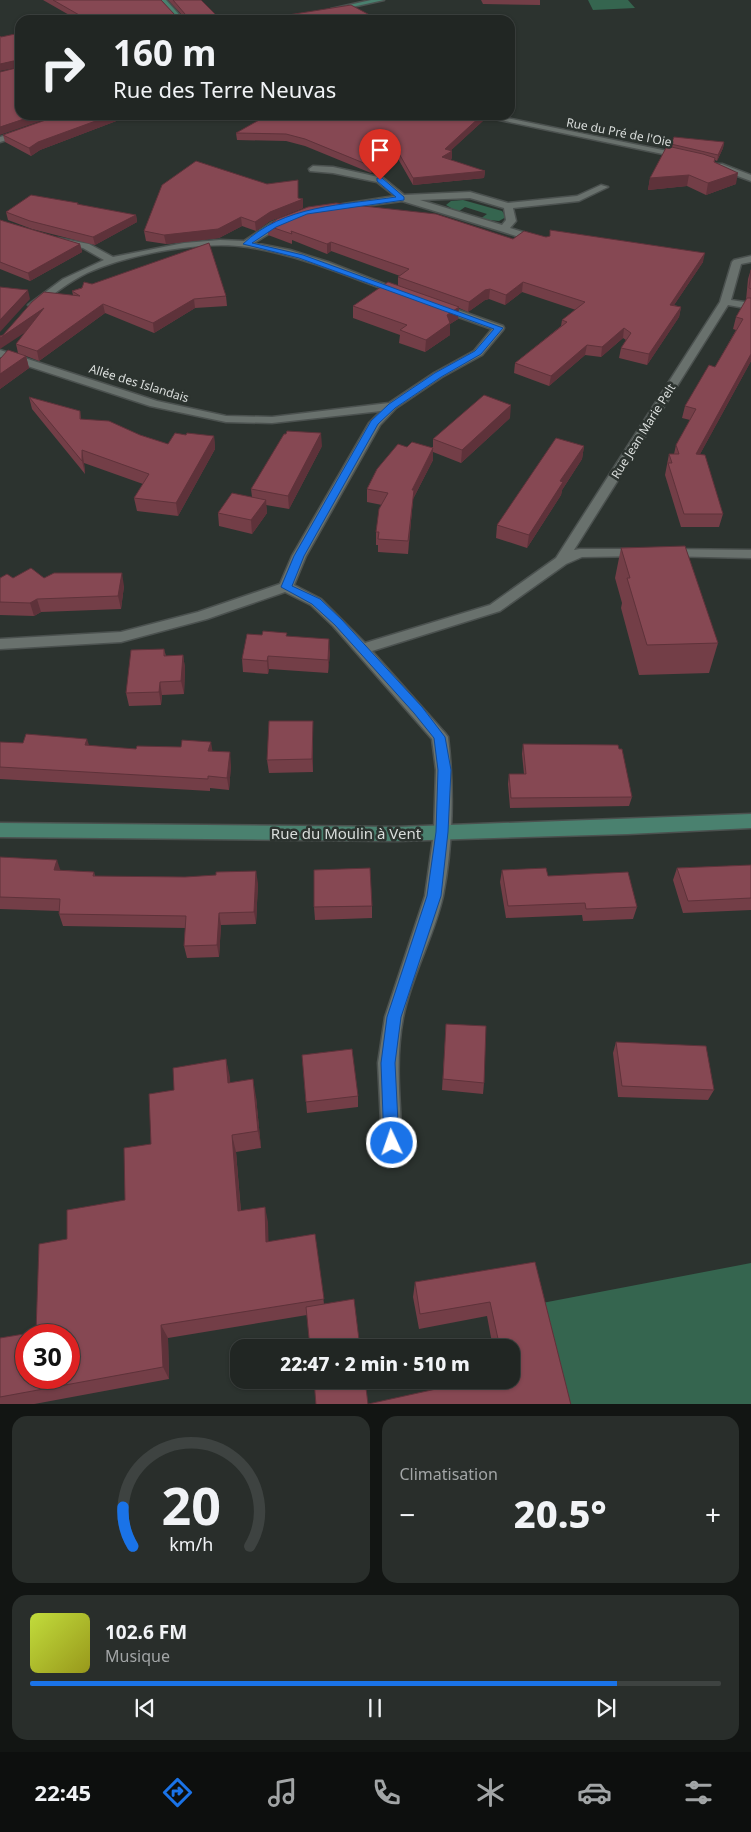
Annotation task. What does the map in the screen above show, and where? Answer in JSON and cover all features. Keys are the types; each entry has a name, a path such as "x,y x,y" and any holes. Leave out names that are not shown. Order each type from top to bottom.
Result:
{"street":[{"path":"162,0 176,15"},
{"path":"325,11 381,0"},
{"name":"Rue du Pré de l'Oie","path":"504,120 694,159"},
{"path":"0,140 36,127"},
{"path":"711,163 751,178"},
{"path":"313,169 333,170 380,180 402,198 433,206 544,242"},
{"path":"325,209 402,198 470,195 508,206 579,198 604,187"},
{"path":"504,228 511,221 508,206"},
{"path":"246,244 274,225 298,215"},
{"path":"54,238 86,246 110,259"},
{"path":"23,315 50,291 84,270 110,259 135,253 218,243 246,244 301,257 409,296"},
{"name":"Rue Jean Marie Pelt","path":"561,561 725,302 737,262 751,260"},
{"path":"286,587 299,556 374,423 392,406 438,375 478,353 499,328 427,302"},
{"path":"725,302 751,306"},
{"name":"Allée des Islandais","path":"0,353 154,404 226,419 272,420 392,406"},
{"path":"361,649 495,608 561,561 580,553 751,554"},
{"path":"0,644 121,637 202,616 286,587 316,602 338,623 418,710 440,737 444,770 442,832 434,896 394,1017 388,1063 392,1143"},
{"name":"Rue du Moulin à Vent","path":"0,830 336,834 628,827 751,820"}],"green space":[{"path":"588,0 628,0 635,8 593,10"},
{"path":"463,200 502,211 506,217 499,221 480,219 487,214 465,207 458,212 446,205 451,201"},
{"path":"751,1263 751,1404 562,1404 537,1304"}],"building":[{"path":"53,0 161,0 175,15 79,15"},
{"path":"173,0 201,0 215,14 183,15 185,14"},
{"path":"351,5 370,15 288,15"},
{"path":"15,34 15,61 0,64 1,37"},
{"path":"15,68 15,120 21,120 0,127 0,72"},
{"path":"46,120 98,120 38,142 29,148 3,135"},
{"path":"259,120 477,120 445,149 452,151 442,157 485,171 413,178 397,150 371,166 305,139 286,134 236,133"},
{"path":"674,137 724,142 718,155 671,144"},
{"path":"667,146 715,158 714,162 738,173 708,183 689,175 650,178"},
{"path":"196,161 267,184 298,180 298,198 303,199 270,212 255,222 241,217 218,229 164,235 144,231 162,185"},
{"path":"31,195 136,215 93,237 30,221 6,212"},
{"path":"336,203 436,214 513,239 524,231 546,237 550,236 550,230 705,253 670,305 681,307 649,354 621,348 631,333 624,328 602,347 587,345 551,376 515,363 567,322 562,320 585,302 523,282 506,295 490,289 485,290 469,302 398,277 409,269 331,242 327,244 291,231 292,234 268,226 277,219 308,207"},
{"path":"0,220 80,244 28,273 0,262"},
{"path":"209,243 226,296 194,299 153,323 103,304 37,351 16,344 44,308 0,338 32,302 44,292 80,296 72,291 82,288 84,282 92,284"},
{"path":"751,270 751,289 749,288"},
{"path":"388,282 459,307 447,315 450,323 426,340 400,330 407,325 353,306"},
{"path":"0,287 28,290 0,320"},
{"path":"747,298 751,298 751,354 696,454 705,455 723,514 684,514 668,463 672,463 669,454 679,454 676,445 696,409 685,406 709,365 715,367 743,319 736,317"},
{"path":"8,350 26,356 0,374 0,359"},
{"path":"484,395 511,405 462,450 433,439"},
{"path":"29,397 80,411 80,419 109,421 140,435 168,444 175,433 214,436 176,503 134,498 149,474 82,450 82,461"},
{"path":"287,431 321,433 288,496 251,489 284,434"},
{"path":"556,438 584,446 560,481 563,482 529,535 497,525"},
{"path":"412,442 433,448 412,490 414,490 408,541 378,539 379,532 376,532 379,509 388,493 367,489 377,469 398,444 407,447"},
{"path":"232,493 266,500 251,520 218,513"},
{"path":"685,546 718,643 647,645 627,578 630,578 621,548"},
{"path":"31,568 44,578 54,573 122,573 118,596 37,599 30,603 0,602 0,578 7,574 13,578"},
{"path":"263,631 287,633 286,636 329,639 328,660 268,656 267,661 242,659 247,634 262,635"},
{"path":"164,649 164,656 183,655 181,681 160,682 159,692 126,693 131,650"},
{"path":"269,721 313,721 312,759 267,760"},
{"path":"26,734 87,739 85,745 136,749 137,746 181,747 182,740 211,742 208,751 230,752 227,778 208,776 208,779 0,767 0,742 23,743"},
{"path":"523,744 618,745 619,749 622,749 632,797 511,798 509,774 526,774"},
{"path":"0,857 57,860 54,870 94,872 93,876 185,877 216,875 216,872 256,871 254,912 219,913 217,945 184,946 186,916 59,914 60,899 0,897"},
{"path":"751,865 751,898 688,901 677,868"},
{"path":"370,868 372,906 314,907 314,870"},
{"path":"546,868 548,876 628,872 637,907 586,909 585,903 508,906 502,870"},
{"path":"446,1024 486,1026 484,1083 443,1079"},
{"path":"616,1042 706,1046 714,1090 622,1086"},
{"path":"352,1049 358,1096 306,1102 302,1055"},
{"path":"226,1059 228,1083 253,1079 258,1131 232,1135 238,1211 265,1207 266,1242 315,1234 324,1299 161,1325 163,1367 80,1382 80,1324 36,1324 39,1244 67,1239 67,1210 125,1200 124,1148 151,1144 149,1094 174,1090 173,1068"},
{"path":"535,1262 571,1404 368,1404 436,1389 520,1389 520,1339 498,1339 490,1302 420,1314 415,1282"},
{"path":"354,1299 359,1339 309,1339 306,1307"},
{"path":"15,1336 15,1389 43,1389 0,1397 0,1338"},
{"path":"315,1389 366,1389 368,1404 316,1404"}],"route":[{"path":"380,180 402,198 306,212 274,225 246,244 301,257 499,328 478,353 438,375 392,406 374,423 299,556 286,587 316,602 338,623 418,710 440,737 444,770 442,832 434,896 394,1017 388,1063 392,1143"}]}
